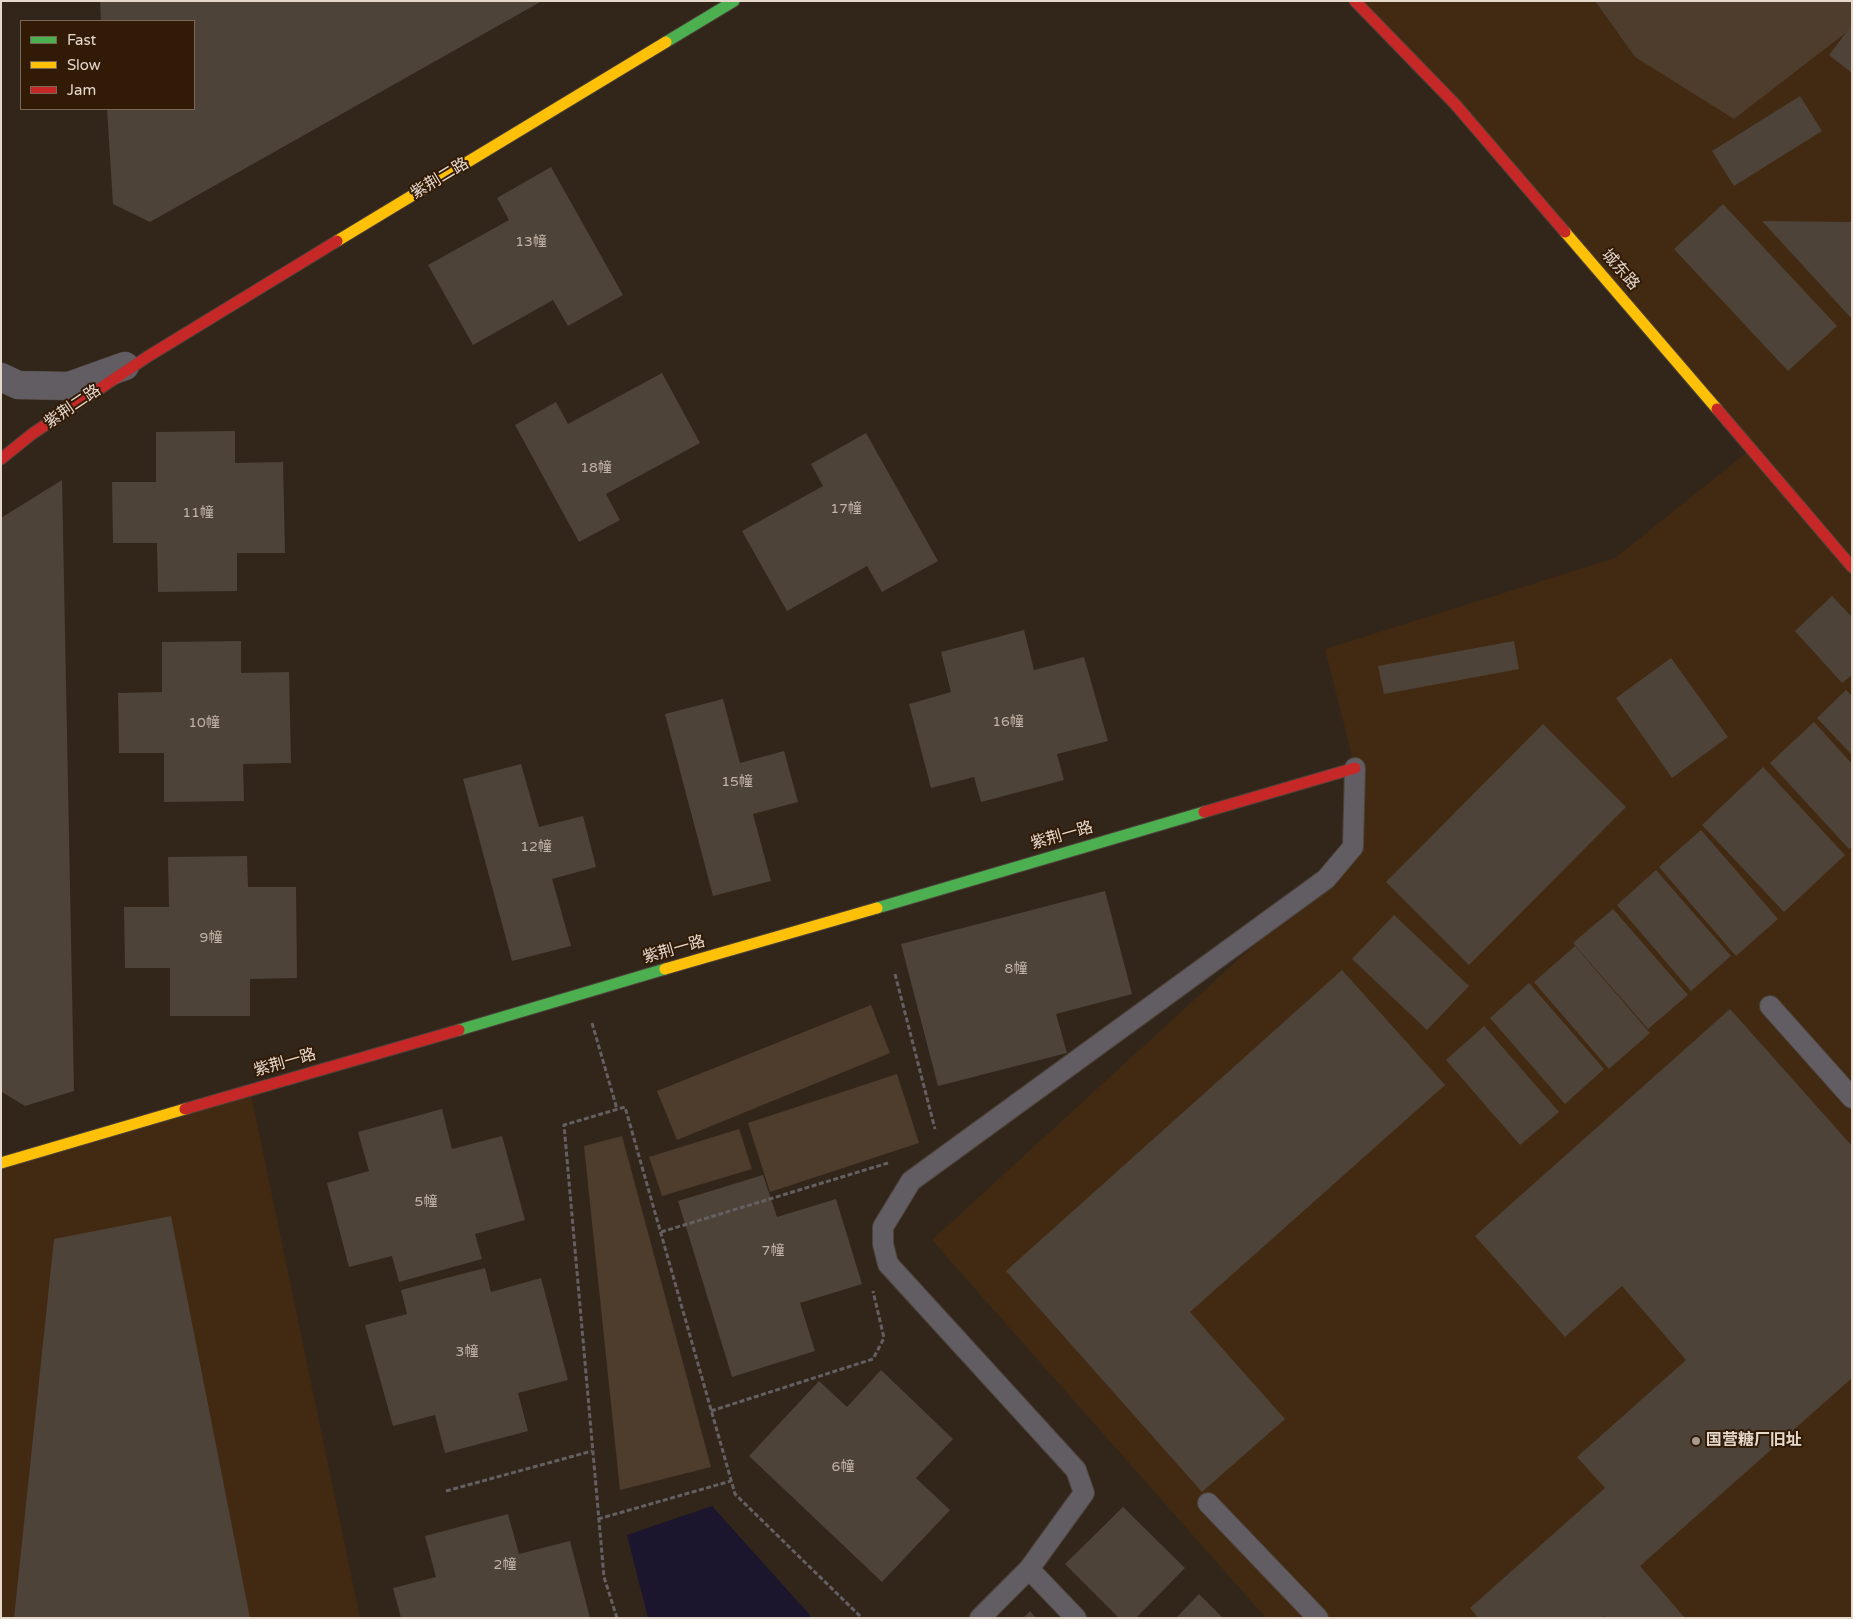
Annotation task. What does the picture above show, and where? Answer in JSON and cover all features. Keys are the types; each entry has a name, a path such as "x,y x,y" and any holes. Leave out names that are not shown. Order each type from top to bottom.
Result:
{"street":[{"name":"紫荆二路","path":"1,460 32,434 147,357 734,1"},
{"name":"城东路","path":"1355,1 1455,104 1852,567"},
{"name":"紫荆二路","path":"1,377 18,385 69,386 147,357"},
{"name":"紫荆一路","path":"1,1163 1355,768"}],"lane":[{"path":"980,1618 1029,1569 1084,1494 1076,1470 888,1264 883,1244 883,1227 911,1181 1326,879 1353,847 1355,768"},
{"path":"1770,1006 1852,1098"},
{"path":"1208,1503 1318,1618"},
{"path":"1029,1569 1076,1618"}],"path":[{"path":"592,1021 617,1109"},
{"path":"617,1618 604,1577 564,1125 625,1107 735,1494 862,1618"},
{"path":"661,1232 889,1162"},
{"path":"446,1491 592,1451"},
{"path":"598,1519 732,1481"}],"shaded area":[{"path":"1355,1 1595,1 1635,57 1852,28 1852,1618 1266,1618 932,1240 1326,879 1353,847 1355,768 1325,649 1615,558 1751,449"},
{"path":"1595,1 1852,1 1852,28 1734,119 1635,57"},
{"path":"871,1005 890,1053 677,1140 657,1091"},
{"path":"897,1074 919,1143 770,1192 748,1123"},
{"path":"250,1090 360,1618 1,1618 1,1163"},
{"path":"739,1129 752,1169 662,1196 649,1157"},
{"path":"622,1136 711,1467 620,1490 584,1146"},
{"path":"712,1506 811,1618 648,1618 627,1535"}],"building":[{"path":"100,1 542,1 150,222 113,204 107,110 195,110 195,20 101,20"},
{"path":"1852,25 1852,73 1829,55"},
{"path":"1800,96 1822,131 1734,186 1712,151"},
{"path":"551,167 623,295 568,326 553,300 473,345 428,265 509,220 497,198"},
{"path":"1723,204 1837,326 1788,371 1674,249"},
{"path":"1762,221 1852,222 1852,319"},
{"path":"662,373 700,443 606,494 620,520 579,542 515,425 556,402 568,424"},
{"path":"235,431 235,463 283,462 285,553 237,553 237,591 158,592 157,543 113,543 112,482 156,482 156,432"},
{"path":"866,433 938,561 882,592 867,566 787,611 742,531 823,486 811,464"},
{"path":"62,480 74,1091 25,1106 2,1092 1,518"},
{"path":"1832,596 1852,617 1852,675 1842,683 1795,631"},
{"path":"1024,630 1034,670 1084,657 1108,741 1057,754 1064,780 981,802 974,777 931,788 909,704 951,692 941,652"},
{"path":"241,641 241,673 289,672 291,763 243,764 244,801 164,802 164,753 119,753 118,693 162,692 162,642"},
{"path":"1514,641 1519,669 1384,694 1378,666"},
{"path":"1671,658 1728,737 1672,778 1616,698"},
{"path":"1846,690 1852,696 1852,755 1817,718"},
{"path":"723,699 740,763 784,751 798,802 753,814 771,881 713,896 665,714"},
{"path":"1814,722 1852,764 1852,846 1849,849 1770,763"},
{"path":"1543,724 1626,807 1469,965 1386,882"},
{"path":"521,764 539,827 583,816 596,867 552,879 571,946 512,961 463,779"},
{"path":"1763,767 1845,855 1784,912 1702,825"},
{"path":"1701,830 1778,919 1736,956 1659,867"},
{"path":"247,856 248,887 296,887 297,978 250,979 250,1016 170,1016 170,968 125,968 124,907 169,907 168,857"},
{"path":"1656,870 1731,956 1691,991 1617,905"},
{"path":"1105,891 1132,994 1056,1014 1067,1053 938,1086 901,944"},
{"path":"1613,909 1688,995 1648,1029 1573,943"},
{"path":"1394,915 1469,986 1427,1030 1352,959"},
{"path":"1575,946 1650,1033 1609,1069 1534,982"},
{"path":"1342,970 1445,1085 1190,1312 1285,1419 1202,1492 1006,1271"},
{"path":"1529,983 1604,1069 1565,1104 1490,1018"},
{"path":"1730,1009 1852,1146 1852,1378 1640,1566 1685,1618 1606,1618 1604,1616 1602,1618 1478,1618 1470,1608 1605,1488 1577,1457 1686,1360 1622,1286 1565,1337 1475,1236"},
{"path":"1484,1026 1559,1112 1520,1145 1446,1060"},
{"path":"442,1109 452,1149 502,1136 525,1220 475,1234 482,1259 399,1282 392,1256 349,1267 327,1183 369,1171 358,1132"},
{"path":"763,1175 777,1217 836,1199 862,1284 800,1303 815,1351 732,1377 678,1201"},
{"path":"171,1216 250,1618 14,1618 54,1239"},
{"path":"485,1268 491,1292 541,1278 568,1380 518,1393 528,1431 445,1453 435,1415 393,1426 365,1325 407,1314 401,1290"},
{"path":"881,1370 953,1439 916,1478 950,1510 882,1582 749,1456 819,1381 847,1407"},
{"path":"1123,1507 1185,1568 1136,1618 1119,1618 1065,1564"},
{"path":"508,1514 519,1554 570,1541 590,1618 401,1618 393,1588 436,1577 425,1536"},
{"path":"1199,1594 1223,1618 1176,1618"},
{"path":"1030,1611 1036,1618 1023,1618"}],"traffic: fast":[{"path":"666,42 734,1"},
{"path":"877,908 1204,812"},
{"path":"459,1030 665,969"}],"traffic: slow":[{"path":"337,241 666,42"},
{"path":"1565,232 1717,409"},
{"path":"665,969 877,908"},
{"path":"1,1163 185,1109"}],"traffic: jam":[{"path":"1355,1 1455,104 1565,232"},
{"path":"1,459 32,434 147,357 337,241"},
{"path":"1717,409 1852,567"},
{"path":"1204,812 1355,768"},
{"path":"185,1109 459,1030"}],"place":[{"name":"国营糖厂旧址","path":"1696,1441"}]}
